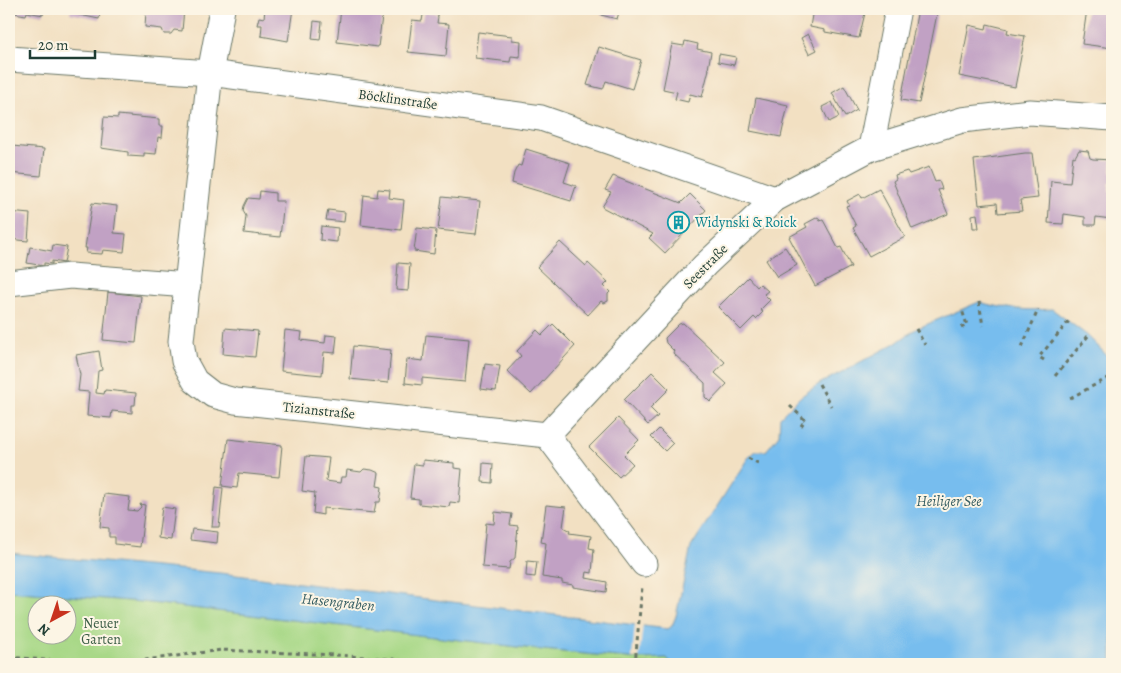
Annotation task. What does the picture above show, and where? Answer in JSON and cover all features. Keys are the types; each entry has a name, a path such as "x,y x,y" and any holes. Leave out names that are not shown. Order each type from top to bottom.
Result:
{"street":[{"name":"Tizianstraße","path":"222,9 210,73 181,340 184,361 195,381 213,395 235,401 547,435"},
{"path":"871,148 898,9"},
{"name":"Böcklinstraße","path":"9,59 210,73 541,118 775,198"},
{"name":"Seestraße","path":"547,435 705,265 775,198 871,148 962,120 1030,112 1112,118"},
{"path":"9,283 70,276 188,286"},
{"path":"547,435 644,564"}],"path":[{"path":"979,302 982,326"},
{"path":"961,328 967,325 962,310"},
{"path":"1022,347 1038,310"},
{"path":"1044,360 1039,357 1069,321"},
{"path":"916,329 925,345"},
{"path":"1055,376 1088,336"},
{"path":"1070,398 1112,376"},
{"path":"819,384 831,406"},
{"path":"790,406 805,420 801,426"},
{"path":"748,458 758,463"},
{"path":"635,664 644,564"},
{"path":"9,657 69,662 123,663 174,655 230,650 392,659 423,664"}],"green space":[{"name":"Neuer Garten","path":"9,591 69,596 28,596 28,646 78,646 78,597 142,602 543,650 639,659 667,658 672,664 9,664"}],"water":[{"name":"Heiliger See","path":"979,302 1016,309 1052,309 1088,336 1112,361 1110,438 1112,442 1112,664 672,664 667,658 639,659 543,650 142,602 9,591 9,553 220,573 668,629 672,626 676,616 691,547 748,458 756,451 766,451 779,435 780,417 800,397 819,384 896,343 916,329"}],"pier":[{"path":"635,624 643,625 639,659 632,658"}],"building":[{"path":"14,9 45,9 43,15 27,12 26,15 14,13"},
{"path":"71,9 101,9 99,19 70,13"},
{"path":"139,9 184,9 182,31 174,30 171,34 164,34 162,29 145,27 146,11"},
{"path":"265,9 293,9 288,41 261,36 262,25 257,25 259,17 264,18"},
{"path":"341,9 383,9 378,47 337,42"},
{"path":"603,9 620,9 617,19 601,15"},
{"path":"813,9 845,9 865,13 859,38 825,32 825,30 810,27"},
{"path":"918,9 938,9 919,103 901,100"},
{"path":"1087,9 1112,10 1112,48 1082,44"},
{"path":"426,12 436,13 438,17 437,23 449,24 446,56 408,52 412,20 422,21 423,15"},
{"path":"314,21 322,22 320,40 312,39"},
{"path":"987,24 1008,29 1007,33 1025,36 1015,87 959,76 969,25 986,29"},
{"path":"478,32 512,36 512,40 521,41 520,57 511,56 510,62 475,58"},
{"path":"808,34 817,50 809,54 801,38"},
{"path":"685,41 698,44 697,49 711,52 702,97 690,94 688,102 675,99 677,92 663,89 672,44 684,46"},
{"path":"599,47 641,60 632,89 606,81 603,89 587,85"},
{"path":"719,54 736,57 734,65 718,62"},
{"path":"844,86 857,110 845,117 832,93"},
{"path":"756,98 788,105 781,137 750,131"},
{"path":"832,102 839,117 829,122 822,107"},
{"path":"118,115 159,119 159,126 163,126 162,138 158,137 156,154 144,153 144,157 128,156 128,152 101,148 104,117 118,118"},
{"path":"12,146 44,149 41,176 9,173"},
{"path":"526,149 570,163 564,182 576,186 571,201 512,183 514,173 518,165 521,166"},
{"path":"1079,150 1088,151 1090,158 1093,159 1112,160 1112,182 1109,184 1109,191 1112,191 1111,219 1096,217 1095,225 1085,225 1085,217 1064,214 1063,224 1048,223 1051,181 1070,183 1073,156 1075,157"},
{"path":"1032,153 1038,198 1020,200 1022,211 998,213 997,203 979,205 974,160"},
{"path":"929,167 935,182 939,181 942,189 938,190 948,214 912,229 893,181 896,179 895,175 907,171 909,174"},
{"path":"613,176 681,203 690,194 706,210 665,253 649,238 653,234 602,207 611,192 605,190"},
{"path":"378,189 390,190 389,198 404,200 401,230 361,225 364,195 377,197"},
{"path":"879,189 905,237 869,256 853,228 856,226 846,206 849,205 847,201 860,194 862,198"},
{"path":"260,191 275,193 275,201 284,201 280,237 244,233 246,216 243,211 244,206 248,198 259,199"},
{"path":"442,197 480,201 476,234 438,230"},
{"path":"92,203 117,206 114,233 126,234 124,252 103,250 102,254 86,253 87,248 85,248"},
{"path":"328,210 345,212 344,222 326,220"},
{"path":"9,212 30,214 28,241 9,239"},
{"path":"977,214 979,228 973,228 972,215"},
{"path":"818,217 820,221 823,220 838,248 841,247 851,267 815,286 789,237 807,227 805,224"},
{"path":"321,226 338,228 337,242 320,240"},
{"path":"417,228 436,230 434,254 414,251"},
{"path":"560,242 586,266 588,263 608,282 604,286 610,292 608,294 608,301 604,303 601,301 588,315 537,267"},
{"path":"53,245 67,247 64,263 52,261 52,264 44,263 44,266 27,263 30,247 52,251"},
{"path":"785,247 797,265 777,277 766,260"},
{"path":"398,263 410,264 408,291 396,290"},
{"path":"748,277 757,287 760,284 768,291 764,294 770,300 760,310 763,312 756,319 754,317 741,330 718,307"},
{"path":"108,292 141,296 136,343 103,340"},
{"path":"683,323 725,362 715,373 727,384 710,402 705,397 705,383 673,353 674,351 666,343 665,338 679,324"},
{"path":"553,324 575,346 531,394 507,371 521,356 517,351 537,330 542,335"},
{"path":"225,328 258,331 255,357 223,354"},
{"path":"285,330 302,332 301,340 325,343 326,335 337,336 335,353 324,352 322,375 281,371"},
{"path":"426,335 469,339 465,382 422,378 422,385 405,383 407,359 423,361"},
{"path":"353,346 391,350 388,383 350,379"},
{"path":"99,351 102,370 98,371 96,393 104,394 105,390 136,393 135,405 132,405 132,413 112,411 111,418 87,416 89,392 78,391 80,375 76,355"},
{"path":"485,364 500,366 496,391 481,389"},
{"path":"652,372 669,389 650,408 658,416 648,425 624,400"},
{"path":"618,418 639,440 624,455 633,464 619,477 589,447"},
{"path":"659,429 673,443 665,451 651,437"},
{"path":"228,439 282,445 279,477 239,473 237,488 222,486"},
{"path":"306,456 329,458 326,481 340,483 341,477 346,477 347,470 361,472 364,469 379,473 377,486 382,487 380,502 376,502 374,513 323,508 323,515 313,513 315,493 302,491"},
{"path":"423,460 454,463 454,468 462,469 459,503 450,502 449,507 419,504 419,499 410,498 414,464 423,465"},
{"path":"483,463 493,464 492,483 482,482"},
{"path":"216,487 223,488 219,527 212,527"},
{"path":"104,494 130,497 128,510 137,511 141,507 140,504 145,505 140,547 115,544 115,537 109,537 109,528 100,527"},
{"path":"546,505 566,507 563,527 570,531 569,533 591,536 589,548 594,549 592,573 587,572 586,578 607,582 606,592 573,587 573,585 562,583 562,580 542,577 546,543 541,542"},
{"path":"162,507 175,509 171,540 158,538"},
{"path":"495,512 512,514 510,525 518,526 515,558 510,562 509,569 482,567 486,523 494,524"},
{"path":"192,529 218,532 217,543 190,540"},
{"path":"527,561 537,562 535,577 526,576"}],"place":[{"name":"Widynski & Roick","path":"679,222"}],"water label":[{"name":"Hasengraben","path":"338,602"}]}
